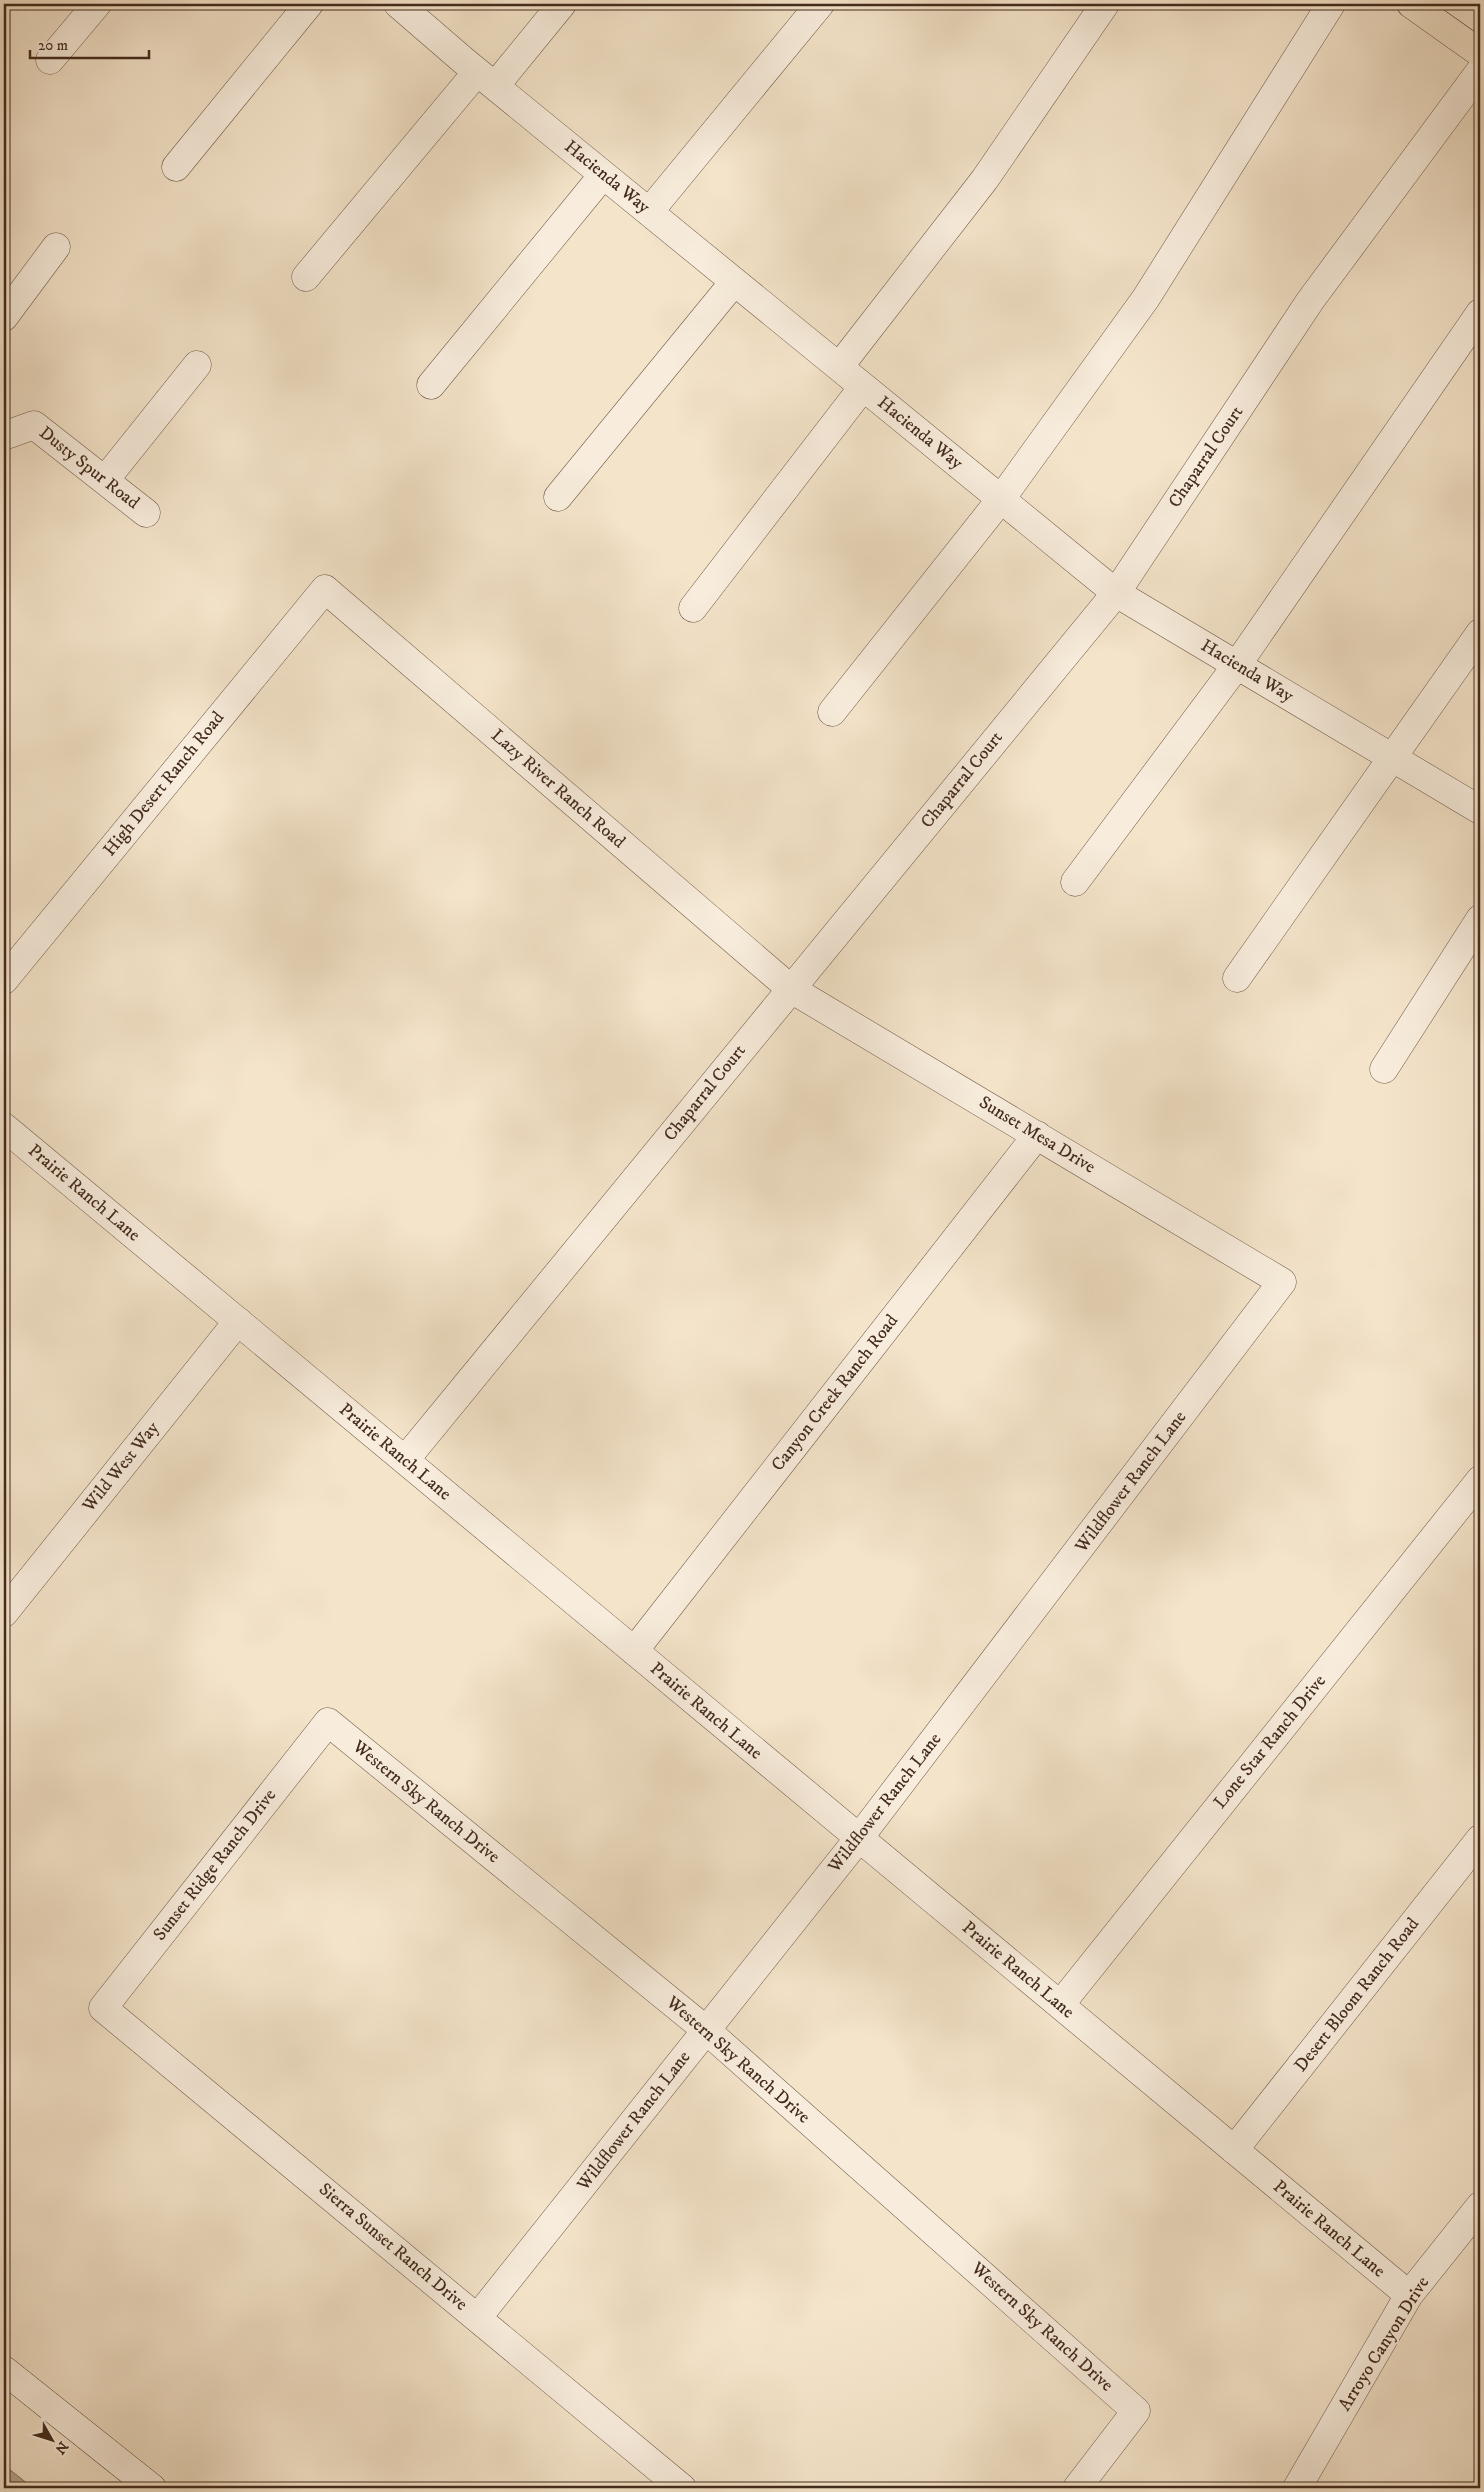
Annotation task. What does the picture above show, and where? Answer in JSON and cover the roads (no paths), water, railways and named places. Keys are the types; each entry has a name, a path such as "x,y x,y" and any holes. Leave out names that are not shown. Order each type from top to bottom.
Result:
{"highway":[{"path":"1411,4 1480,53"}],"street":[{"path":"50,60 97,4"},
{"path":"176,167 309,4"},
{"name":"Hacienda Way","path":"398,4 603,175 1116,593 1480,810"},
{"path":"306,277 486,79 562,4"},
{"path":"649,212 820,4"},
{"path":"839,367 985,179 1105,4"},
{"path":"832,712 1001,499 1146,298 1331,4"},
{"name":"Chaparral Court","path":"405,1460 1116,593 1310,301 1480,71"},
{"path":"431,385 603,175"},
{"path":"4,317 56,247"},
{"path":"558,497 734,282"},
{"path":"1075,882 1237,665 1480,313"},
{"path":"105,480 197,365"},
{"path":"693,608 863,387"},
{"name":"Dusty Spur Road","path":"6,435 34,425 146,513"},
{"name":"High Desert Ranch Road","path":"4,980 325,589"},
{"name":"Lazy River Ranch Road","path":"325,589 791,989"},
{"path":"1237,978 1480,633"},
{"path":"1384,1069 1480,919"},
{"name":"Sunset Mesa Drive","path":"791,989 1282,1282"},
{"name":"Prairie Ranch Lane","path":"4,1127 1409,2296"},
{"name":"Canyon Creek Ranch Road","path":"634,1651 1036,1135"},
{"name":"Wildflower Ranch Lane","path":"478,2317 859,1838 1282,1282"},
{"name":"Wild West Way","path":"4,1613 238,1321"},
{"name":"Lone Star Ranch Drive","path":"1060,2005 1480,1480"},
{"name":"Sunset Ridge Ranch Drive","path":"103,2008 328,1722"},
{"name":"Western Sky Ranch Drive","path":"328,1722 706,2030 1136,2411 1077,2488"},
{"name":"Desert Bloom Ranch Road","path":"1234,2150 1480,1840"},
{"name":"Sierra Sunset Ranch Drive","path":"103,2008 682,2488"},
{"name":"Arroyo Canyon Drive","path":"1297,2488 1409,2296 1480,2206"},
{"path":"4,2370 152,2488"}]}
